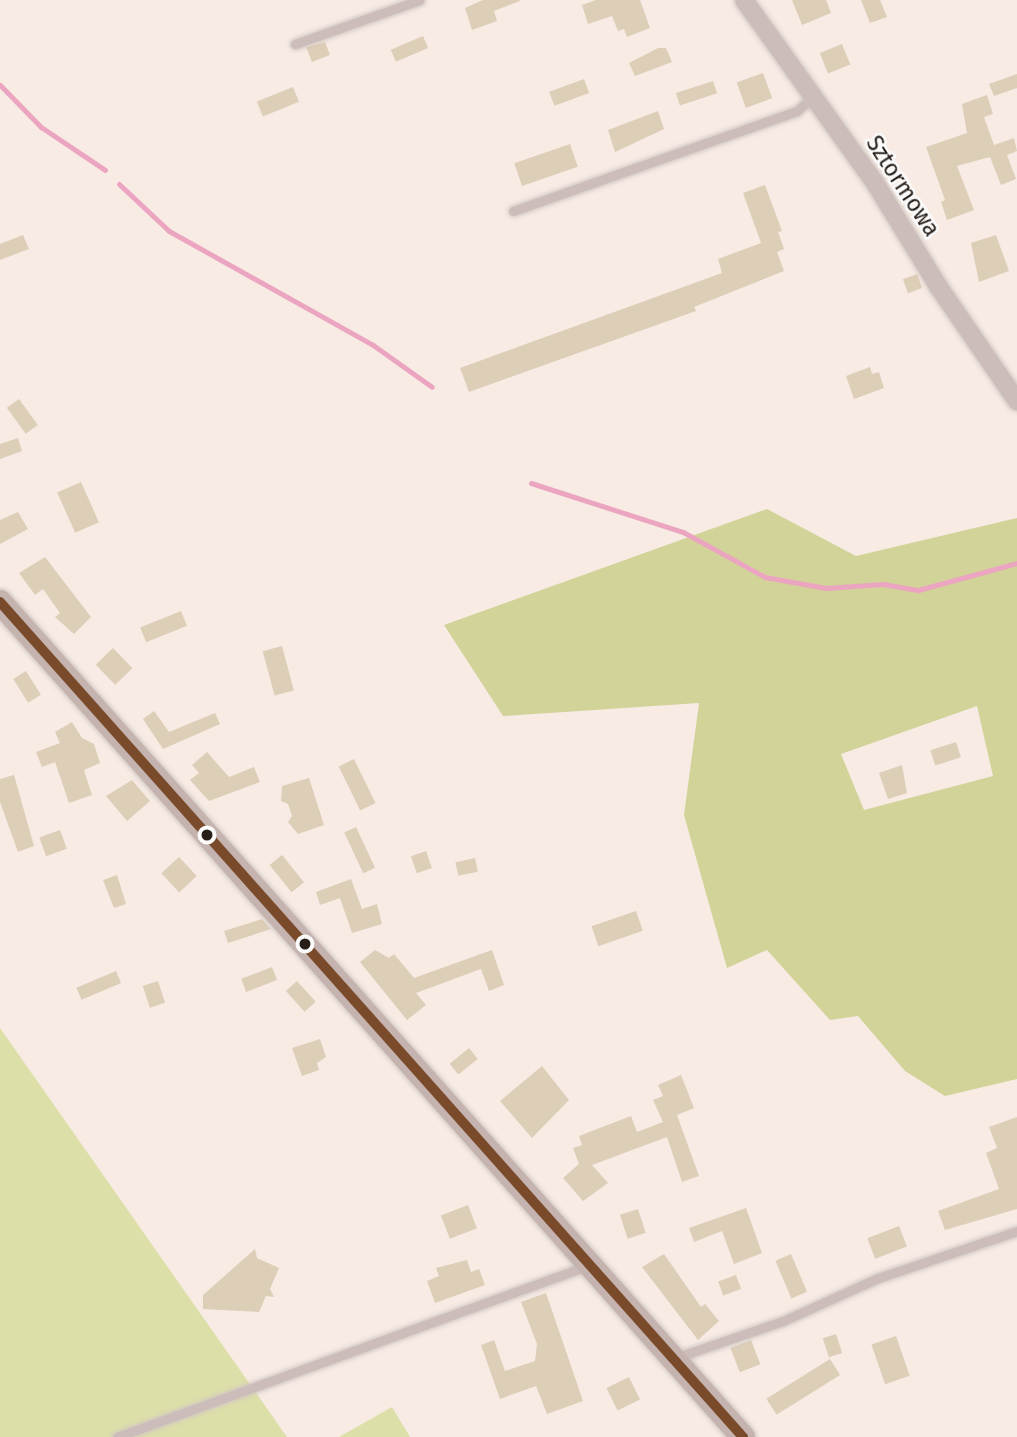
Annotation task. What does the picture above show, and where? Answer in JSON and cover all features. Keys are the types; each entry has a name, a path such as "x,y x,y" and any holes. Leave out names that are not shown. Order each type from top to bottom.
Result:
{"street":[{"name":"Sztormowa","path":"744,0 813,96 1017,401"},
{"path":"0,602 743,1437"}],"lane":[{"path":"295,44 419,0"},
{"path":"513,211 797,111 813,96"},
{"path":"674,1358 783,1321 878,1278 1017,1231"},
{"path":"117,1437 590,1264"}],"green space":[{"path":"767,509 856,556 1017,518 1017,1079 945,1096 905,1071 858,1016 830,1020 767,950 727,968 684,815 699,703 503,716 444,625","holes":["977,706 993,776 864,810 841,754"]},
{"path":"0,1028 287,1437 0,1437"},
{"path":"392,1407 410,1437 339,1437"}],"building":[{"path":"483,0 520,1 494,11 497,21 472,30 465,8"},
{"path":"596,0 640,0 650,28 627,37 624,29 618,31 612,16 588,24 582,5"},
{"path":"792,0 826,0 831,13 802,25"},
{"path":"861,0 880,0 887,17 870,23"},
{"path":"423,36 428,48 396,62 391,50"},
{"path":"325,42 330,55 312,62 306,47"},
{"path":"842,44 850,64 828,73 820,53"},
{"path":"658,48 666,48 672,62 635,76 629,63"},
{"path":"763,73 772,98 746,108 737,83"},
{"path":"1017,74 1017,88 994,96 989,84"},
{"path":"584,79 589,93 554,106 549,92"},
{"path":"713,81 717,93 680,105 676,93"},
{"path":"293,87 299,102 263,116 257,102"},
{"path":"987,95 993,114 984,117 994,145 1014,138 1017,151 1007,155 1016,179 1001,185 990,157 957,166 974,210 947,220 941,202 945,200 926,147 967,133 962,104"},
{"path":"658,111 664,129 615,152 608,130"},
{"path":"570,144 578,167 522,186 514,163"},
{"path":"765,185 782,231 778,232 784,249 777,252 784,271 694,307 696,311 469,392 460,368 722,273 718,259 761,243 743,193"},
{"path":"23,235 29,249 0,260 0,244"},
{"path":"996,235 1009,271 979,282 971,243"},
{"path":"917,274 922,288 908,293 903,279"},
{"path":"870,367 872,374 879,372 884,388 854,399 846,376"},
{"path":"19,399 38,425 26,434 7,408"},
{"path":"18,438 22,451 0,459 0,444"},
{"path":"81,482 99,522 75,533 57,493"},
{"path":"18,512 28,529 0,544 0,520"},
{"path":"45,557 91,617 74,634 55,617 60,613 43,589 35,595 19,573"},
{"path":"181,611 187,626 146,642 140,627"},
{"path":"282,646 294,690 275,696 263,651"},
{"path":"113,648 132,668 115,685 96,665"},
{"path":"26,671 41,695 28,703 13,679"},
{"path":"154,711 169,732 215,713 220,724 163,749 143,719"},
{"path":"72,722 82,738 94,744 100,763 84,770 92,795 69,803 55,762 42,767 36,752 60,743 55,732"},
{"path":"956,742 961,757 935,766 930,750"},
{"path":"207,752 229,777 254,767 260,782 209,801 190,780 199,773 192,765"},
{"path":"354,759 375,803 360,810 339,766"},
{"path":"902,765 907,793 888,799 879,773"},
{"path":"14,775 34,846 18,852 0,802 0,779"},
{"path":"309,778 324,825 298,834 288,822 292,816 288,804 281,801 282,786"},
{"path":"132,780 150,801 127,821 106,796"},
{"path":"356,827 375,868 363,873 344,832"},
{"path":"60,830 67,849 46,856 39,838"},
{"path":"426,851 432,868 417,873 411,856"},
{"path":"282,855 304,882 292,892 270,865"},
{"path":"179,857 197,876 179,892 161,873"},
{"path":"475,858 478,872 458,876 455,862"},
{"path":"117,875 126,904 114,908 103,880"},
{"path":"351,879 362,909 377,904 382,924 352,933 340,898 320,905 316,892"},
{"path":"636,911 643,931 598,946 592,926"},
{"path":"262,919 271,929 228,943 224,931"},
{"path":"375,950 389,958 394,954 414,978 492,950 504,985 489,991 481,969 416,993 426,1005 407,1020 360,962"},
{"path":"272,967 277,980 246,992 241,979"},
{"path":"116,971 121,983 81,1000 76,988"},
{"path":"158,981 165,1003 150,1008 143,986"},
{"path":"297,981 316,1002 305,1012 286,991"},
{"path":"320,1039 326,1057 317,1063 319,1070 302,1076 292,1048"},
{"path":"469,1048 478,1059 458,1075 450,1064"},
{"path":"542,1066 569,1100 532,1138 500,1101"},
{"path":"681,1075 694,1108 677,1115 699,1176 682,1182 667,1137 592,1165 608,1183 583,1201 563,1178 579,1164 573,1148 582,1145 579,1136 631,1116 637,1132 663,1122 653,1100 663,1096 658,1085"},
{"path":"1017,1117 1017,1209 945,1230 938,1211 999,1189 986,1153 997,1148 989,1127"},
{"path":"468,1205 477,1228 450,1239 441,1215"},
{"path":"746,1208 762,1253 734,1264 722,1231 694,1242 689,1228"},
{"path":"638,1209 646,1233 628,1239 620,1215"},
{"path":"899,1226 907,1247 875,1259 867,1238"},
{"path":"255,1249 257,1258 279,1268 270,1289 274,1297 266,1296 259,1312 203,1309 203,1295"},
{"path":"664,1254 701,1307 705,1304 719,1321 698,1340 642,1267"},
{"path":"791,1254 807,1292 791,1298 775,1261"},
{"path":"467,1260 471,1272 479,1269 485,1285 435,1303 427,1281 439,1276 436,1268"},
{"path":"736,1275 741,1289 723,1296 718,1281"},
{"path":"546,1293 583,1401 547,1414 536,1386 500,1399 481,1345 494,1340 505,1371 535,1361 537,1344 521,1302"},
{"path":"836,1334 842,1353 829,1357 823,1338"},
{"path":"896,1336 910,1376 885,1384 871,1344"},
{"path":"751,1340 760,1364 740,1372 730,1348"},
{"path":"830,1359 840,1375 776,1415 766,1399"},
{"path":"629,1377 640,1399 617,1410 607,1388"}],"waterway":[{"path":"0,85 41,127 105,170"},
{"path":"119,184 169,231 373,345 432,387"},
{"path":"531,483 683,532 765,577 826,588 883,584 918,590 1017,563"}],"transit line":[{"path":"0,602 743,1437"}]}
